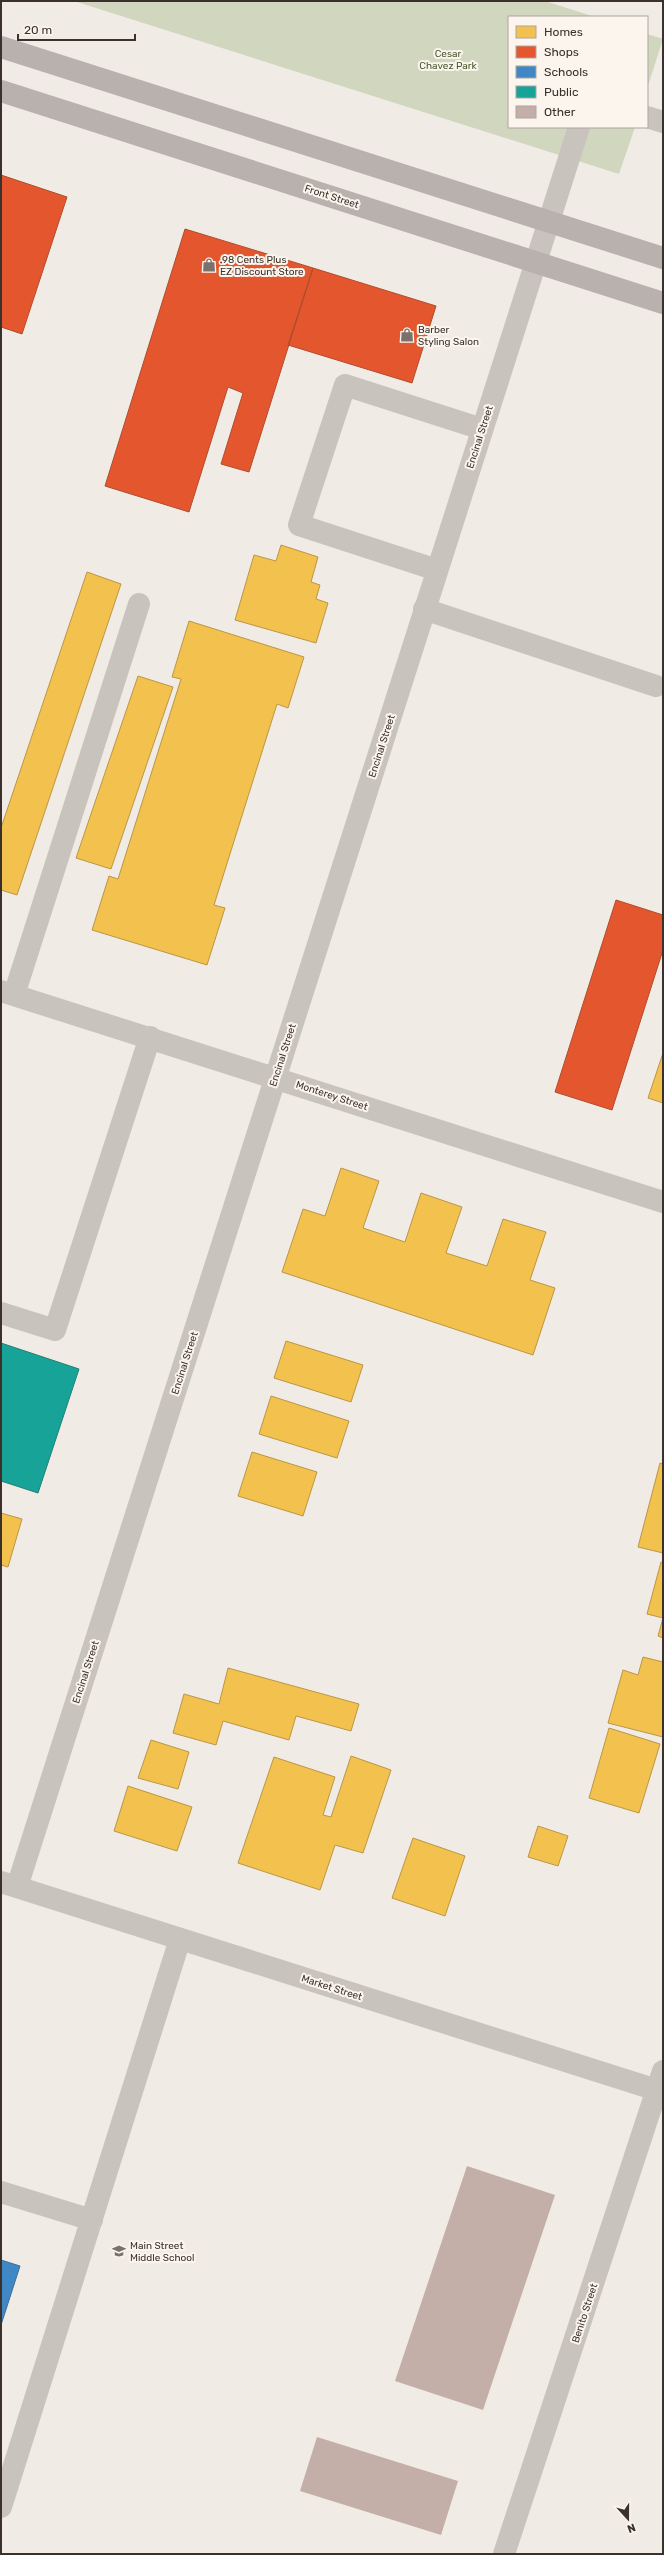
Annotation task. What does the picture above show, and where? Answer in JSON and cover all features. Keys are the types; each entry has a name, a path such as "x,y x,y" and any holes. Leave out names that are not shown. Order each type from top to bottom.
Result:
{"main road":[{"path":"1,47 663,258"},
{"name":"Front Street","path":"1,91 536,261 663,303"}],"street":[{"path":"648,117 663,122"},
{"name":"Encinal Street","path":"9,1885 275,1077 579,128"},
{"path":"437,570 299,525 345,385 482,429"},
{"path":"5,993 139,604"},
{"path":"424,609 656,686"},
{"name":"Monterey Street","path":"5,993 150,1037 663,1202"},
{"path":"1,1314 55,1330 150,1037"},
{"name":"Market Street","path":"9,1885 180,1939 661,2084"},
{"path":"1,2507 180,1939"},
{"name":"Benito Street","path":"504,2554 661,2084"},
{"path":"1,2192 92,2220"}],"green space":[{"name":"Cesar Chavez Park","path":"74,1 545,1 592,16 508,16 508,128 635,128 619,174"},
{"path":"648,34 663,39 648,86"}],"building: Homes":[{"path":"281,545 318,557 311,582 320,585 316,599 328,603 316,643 235,620 254,555 276,561"},
{"path":"87,572 121,584 17,895 1,890 1,828"},
{"path":"189,621 304,657 288,708 277,704 214,905 225,908 207,965 92,930 109,876 118,879 181,679 172,677"},
{"path":"138,676 173,687 111,869 76,858"},
{"path":"663,1053 663,1103 648,1098"},
{"path":"341,1168 379,1181 363,1228 405,1242 421,1193 462,1207 446,1253 487,1266 503,1219 546,1232 530,1280 555,1288 533,1355 282,1272 303,1209 325,1216"},
{"path":"286,1341 363,1365 351,1402 274,1378"},
{"path":"271,1396 349,1421 337,1458 259,1434"},
{"path":"252,1452 317,1472 303,1516 238,1496"},
{"path":"660,1463 663,1464 663,1553 638,1547"},
{"path":"1,1513 22,1519 8,1567 1,1565"},
{"path":"661,1562 663,1563 663,1618 647,1614"},
{"path":"663,1618 663,1638 658,1636"},
{"path":"643,1657 663,1662 663,1737 608,1723 623,1670 638,1675"},
{"path":"228,1668 359,1704 351,1731 296,1716 289,1740 223,1721 216,1745 173,1733 184,1694 219,1704"},
{"path":"609,1728 660,1744 639,1813 589,1798"},
{"path":"151,1740 189,1752 178,1789 138,1778"},
{"path":"351,1756 391,1770 363,1853 335,1845 320,1890 238,1863 274,1757 335,1777 323,1815 331,1817"},
{"path":"128,1786 192,1807 177,1851 114,1831"},
{"path":"538,1826 568,1836 558,1866 528,1857"},
{"path":"413,1838 465,1856 445,1916 392,1898"}],"building: Shops":[{"path":"1,175 67,197 22,334 1,327"},
{"path":"185,229 313,268 249,472 221,464 243,393 228,387 189,512 105,486"},
{"path":"313,268 436,306 412,383 288,345"},
{"path":"616,900 663,915 663,950 612,1110 555,1092"}],"building: Schools":[{"path":"1,2260 20,2266 1,2325"}],"building: Public":[{"path":"1,1343 79,1369 38,1493 1,1481"}],"building: Other":[{"path":"467,2166 555,2195 483,2410 395,2381"},
{"path":"317,2437 458,2481 441,2535 300,2491"}],"place":[{"name":".98 Cents Plus EZ Discount Store","path":"209,265"},
{"name":"Barber Styling Salon","path":"407,335"},
{"name":"Main Street Middle School","path":"119,2251"}]}
